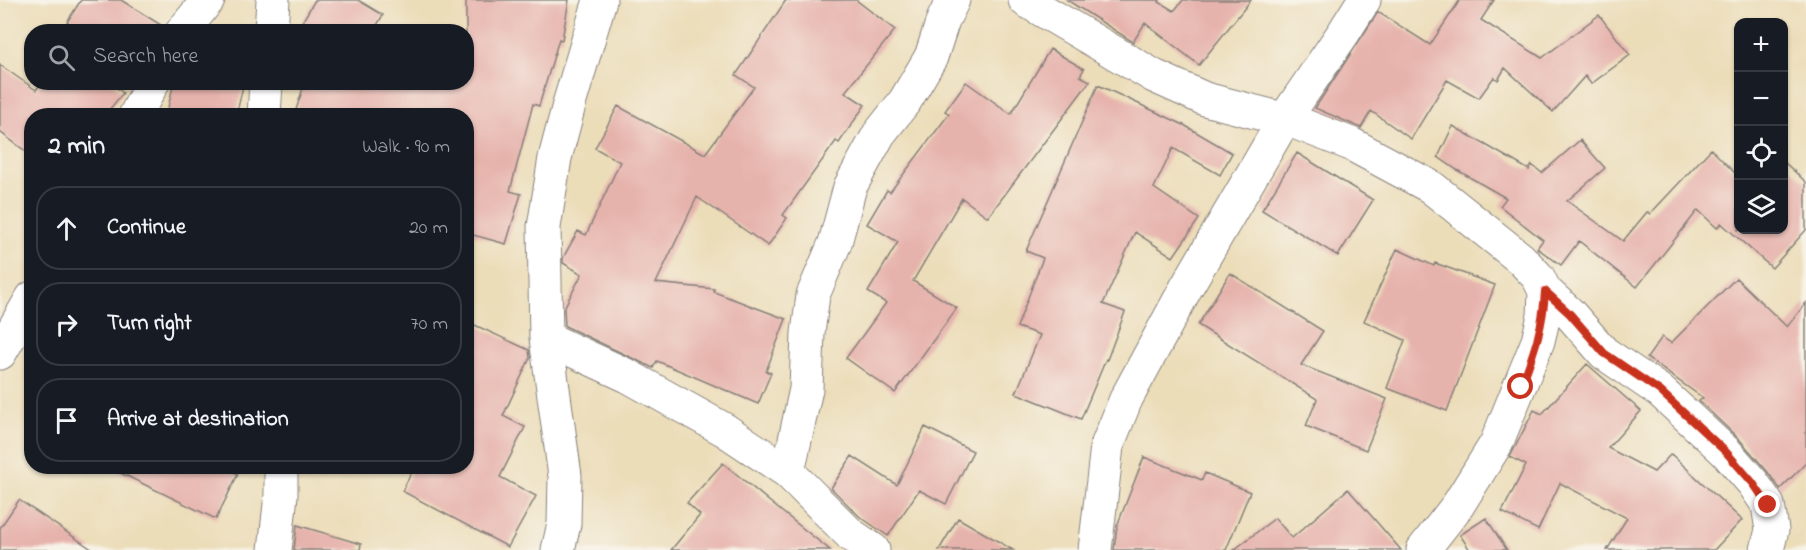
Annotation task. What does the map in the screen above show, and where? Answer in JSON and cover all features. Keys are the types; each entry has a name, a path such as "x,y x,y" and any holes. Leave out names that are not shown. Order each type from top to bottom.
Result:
{"street":[{"path":"188,24 208,0"},
{"path":"272,24 273,0"},
{"path":"558,550 564,524 565,476 546,338 544,227 555,158 600,0"},
{"path":"788,472 806,389 808,333 813,296 834,243 850,187 879,134 905,101 931,57 943,20 953,0"},
{"path":"1025,0 1154,76 1204,99 1284,120 1351,144 1431,187 1521,259 1538,277 1545,291 1570,314 1604,353 1660,391 1733,459 1768,505 1772,530 1767,550"},
{"path":"1095,550 1107,446 1126,399 1186,288 1284,120 1364,0"},
{"path":"139,108 149,90"},
{"path":"264,108 266,90"},
{"path":"1423,550 1458,505 1496,444 1538,341 1544,316 1545,291"},
{"path":"0,353 24,312"},
{"path":"546,338 628,376 725,430 788,472 851,535 871,550"},
{"path":"275,550 281,474"}],"building":[{"path":"81,0 121,0 159,24 70,24 67,22"},
{"path":"315,0 358,0 383,15 378,24 305,24 302,22"},
{"path":"466,0 569,0 562,40 559,39 539,106 533,104 510,191 521,194 506,244 474,235 474,108 297,108 302,90 474,90 474,24 466,24"},
{"path":"786,0 856,0 895,30 845,92 865,105 839,143 836,141 783,215 787,218 768,246 697,197 656,283 714,289 714,292 786,319 766,371 771,373 758,404 657,361 653,368 565,326 564,308 582,274 563,263 563,258 578,231 586,235 620,162 595,148 618,106 705,154 754,87 736,75"},
{"path":"1067,0 1160,0 1159,2 1174,11 1183,0 1251,0 1199,65 1145,23 1133,42"},
{"path":"1460,0 1494,0 1481,20 1542,58 1599,15 1630,55 1591,84 1585,76 1553,112 1505,68 1498,80 1494,77 1479,98 1447,80 1411,139 1371,111 1361,128 1315,108 1378,12 1430,45"},
{"path":"1050,49 1084,69 1080,76 1090,81 988,217 962,198 913,281 957,308 895,393 846,358 886,303 868,292 898,242 867,224 887,190 890,192 949,114 945,111 966,82 1011,114"},
{"path":"0,65 24,82 24,90 119,90 123,93 111,108 24,108 24,150 0,132"},
{"path":"1098,85 1184,125 1232,153 1220,175 1173,148 1154,188 1199,219 1173,257 1135,232 1103,304 1125,312 1081,419 1016,393 1040,335 1017,327 1043,258 1026,251"},
{"path":"172,90 242,90 238,108 168,108"},
{"path":"1453,126 1529,170 1532,165 1542,173 1580,140 1605,168 1567,201 1623,241 1647,212 1650,214 1711,149 1734,172 1734,234 1788,234 1788,166 1806,182 1806,230 1772,268 1721,223 1717,228 1698,210 1637,287 1579,241 1561,265 1537,248 1543,240 1500,206 1506,198 1438,157"},
{"path":"1297,153 1373,200 1338,256 1262,210"},
{"path":"1397,249 1434,266 1435,263 1495,285 1447,411 1387,388 1405,340 1364,321"},
{"path":"1230,273 1323,331 1301,365 1387,399 1366,450 1306,426 1317,399 1198,325"},
{"path":"1736,278 1787,327 1806,303 1806,463 1780,489 1740,440 1699,401 1703,398 1647,358 1662,337 1671,343"},
{"path":"474,325 529,350 530,358 503,416 525,427 500,477 536,496 508,547 402,491 411,474 474,474"},
{"path":"1587,364 1641,411 1608,448 1654,472 1671,454 1742,520 1714,550 1607,550 1627,518 1560,483 1538,530 1502,512 1526,465 1510,457 1534,410 1542,414"},
{"path":"925,427 973,451 946,504 919,490 888,536 859,516 831,488 852,456 897,485"},
{"path":"1144,457 1202,480 1205,473 1250,492 1226,550 1114,550 1117,526"},
{"path":"723,463 830,550 671,550 700,515 687,503"},
{"path":"123,474 238,474 216,519"},
{"path":"1348,489 1401,550 1234,550 1275,518 1292,538"},
{"path":"19,500 93,550 0,550 0,528"},
{"path":"958,518 1013,550 939,550"},
{"path":"1486,518 1507,550 1470,550 1460,535"},
{"path":"297,525 361,544 360,550 294,550"}],"route":[{"path":"1521,387 1538,341 1544,316 1545,291 1570,314 1604,353 1660,391 1726,452 1753,483 1768,505"}]}
